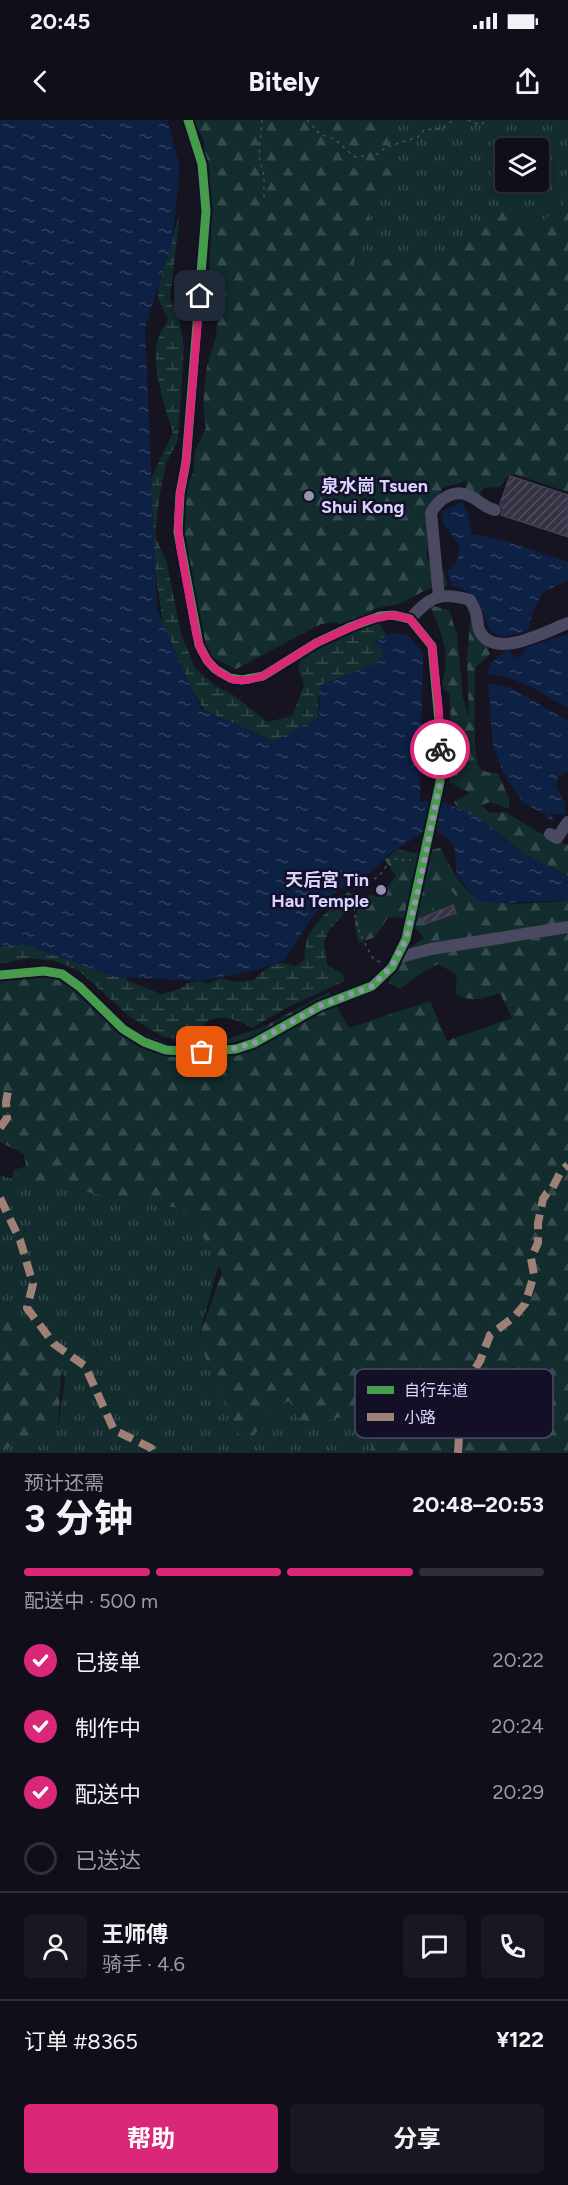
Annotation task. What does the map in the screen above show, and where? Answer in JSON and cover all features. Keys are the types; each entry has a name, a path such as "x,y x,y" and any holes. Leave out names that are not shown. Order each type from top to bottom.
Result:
{"street":[{"path":"0,975 44,971 58,973 75,983 123,1029 144,1042 166,1050 202,1052 236,1048 254,1043 320,1006 372,986 394,962 406,939 424,860 440,782 441,732 432,646 410,619 393,615 367,620 316,643 263,676 248,680 234,680 220,673 210,664 201,650 178,532 180,494 186,462 206,211 202,164 188,120"},
{"path":"439,597 431,513 436,504 448,496 459,493 471,496 483,507 495,510"},
{"path":"410,619 426,602 439,597 458,597 470,600 476,611 480,631 486,639 497,645 512,644 568,623"},
{"path":"550,834 557,838 568,822"},
{"path":"394,962 431,949 568,927"}],"path":[{"path":"262,120 259,157 264,176 264,198"},
{"path":"307,120 320,134 334,139 355,157 378,154 387,147 418,137 424,130 443,128 453,120"},
{"path":"468,120 481,125 486,120"},
{"path":"394,962 374,960 358,932 353,913 354,886 373,882 384,871 389,860 397,858 407,861 424,860"}],"green space":[{"path":"192,120 384,120 394,189 391,198 370,193 369,232 350,267 430,251 449,261 504,201 531,226 561,210 568,194 568,492 514,474 508,476 499,487 484,488 473,504 464,500 466,481 443,488 428,515 427,559 444,571 448,586 428,589 399,604 373,609 357,636 336,622 321,624 236,669 209,656 198,615 195,591 179,578 176,504 193,474 195,451 206,428 203,406 207,366 216,337 218,302 209,266 211,236 208,224 208,188 210,174 204,151 204,140"},
{"path":"360,120 568,120 568,378 348,277"},
{"path":"180,212 170,299 180,323 184,348 178,440 166,463 155,536 167,563 181,634 195,668 216,686 235,696 267,722 292,716 304,686 298,666 308,646 379,623 387,636 373,643 386,649 378,663 331,692 318,697 318,720 273,741 204,710 166,646 156,575 146,544 150,481 173,432 159,384 156,346 168,320 158,298 159,284"},
{"path":"429,605 449,610 457,634 463,698 469,718 467,658 471,613 490,654 475,668 477,762 486,772 498,773 509,799 509,809 491,802 481,805 490,813 506,812 534,830 568,845 568,876 524,854 494,829 459,809 454,802 470,793 449,782 455,753 432,757 434,730 451,741 450,694 441,687 445,665 444,645"},
{"path":"440,848 460,882 475,897 483,900 534,903 568,900 568,1453 372,1453 370,1438 553,1438 553,1369 355,1369 355,1417 335,1418 305,1426 289,1401 273,1410 253,1437 238,1434 198,1340 222,1272 189,1210 12,1179 14,1170 26,1166 24,1154 0,1142 0,973 43,965 124,1025 179,1049 201,1048 263,1027 329,992 349,1028 430,1001 447,1041 512,1018 500,993 472,999 455,993 456,974 438,964 400,989 389,983 399,955 424,938 407,918 388,917 375,937 359,943 355,923 357,911 369,895 380,896 396,876 385,860 397,849 414,853"},
{"path":"440,889 450,889 460,901 465,940 440,944 433,903"},
{"path":"348,891 352,895 347,911 329,930 324,942 327,965 343,974 345,981 286,1008 252,1028 225,1018 209,1020 196,1032 192,1042 164,1037 130,1017 78,970 54,961 28,958 0,964 0,947 29,941 116,966 129,981 161,994 177,990 188,983 200,981 208,984 220,978 235,982 254,980 272,965 296,966 304,960 307,937 321,918"},
{"path":"0,1175 189,1210 219,1263 198,1340 253,1437 273,1410 289,1401 305,1426 335,1418 355,1417 355,1438 370,1438 372,1453 0,1453 0,1447 58,1427 65,1379 50,1353 0,1314"},
{"path":"0,1314 50,1353 61,1373 58,1427 0,1451"}],"water":[{"path":"0,120 167,120 180,166 172,244 145,328 157,610 201,709 273,741 319,717 320,685 378,663 384,652 373,643 392,633 406,634 423,652 420,802 435,800 444,802 482,820 524,854 568,876 568,900 501,903 480,901 473,896 457,875 454,845 436,830 424,830 417,837 393,851 371,872 335,892 311,918 285,960 248,972 200,981 115,977 24,944 0,948"},
{"path":"462,502 467,511 472,534 502,540 568,562 568,580 542,593 532,614 528,631 503,637 490,631 478,601 469,593 452,586 447,572 457,562 460,546 444,525 441,512"},
{"path":"568,634 568,708 519,682 487,675 491,663 508,649 514,658 523,654 525,648"},
{"path":"488,685 511,688 568,721 568,771 558,777 556,787 564,799 566,810 565,814 551,814 554,822 549,820 545,814 523,803 503,773 493,746"}],"building":[{"path":"510,476 568,495 568,537 501,515 503,509 500,504"},
{"path":"453,905 456,913 424,924 422,918"}],"marked path":[{"path":"0,1128 7,1118 6,1102 9,1086"},
{"path":"475,1369 490,1335 514,1317 525,1304 534,1275 531,1258 538,1243 538,1223 543,1199 552,1189 561,1171 568,1165"},
{"path":"0,1198 20,1240 33,1284 27,1308 54,1344 85,1366 114,1430 151,1448 154,1453"},
{"path":"458,1453 459,1438"}],"cycle path":[{"path":"0,975 44,971 62,974 80,987 123,1029 144,1042 166,1050 202,1052 236,1049 254,1043 320,1006 372,986 392,967 406,939 440,782 440,732 432,646 410,619 393,615 380,616 316,643 263,676 242,680 230,678 215,669 199,645 178,532 180,494 186,462 206,211 202,164 188,120"}],"way so far":[{"path":"202,1052 236,1048 254,1043 320,1006 372,986 392,966 406,939 420,882 440,782 440,749"}],"place":[{"name":"泉水崗 Tsuen Shui Kong","path":"309,496"},
{"name":"天后宮 Tin Hau Temple","path":"381,890"}],"route":[{"path":"200,296 186,462 180,494 178,524 180,546 201,650 210,664 220,673 234,680 248,680 263,676 316,643 367,620 393,615 410,619 432,646 441,732 440,749"}]}
